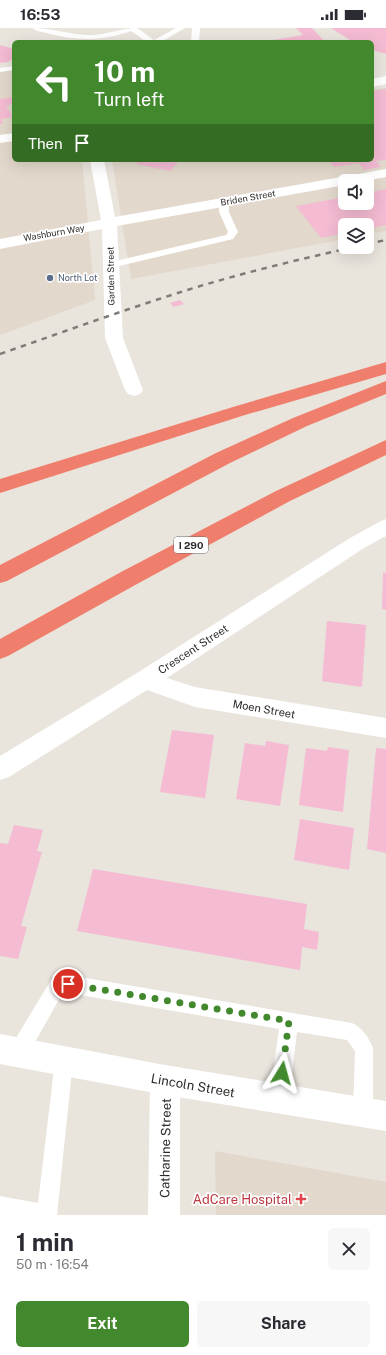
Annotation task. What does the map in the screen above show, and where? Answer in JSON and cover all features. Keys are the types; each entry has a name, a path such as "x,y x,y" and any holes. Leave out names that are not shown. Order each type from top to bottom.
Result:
{"highway":[{"path":"0,486 239,411 386,368"},
{"path":"0,575 223,458 300,422 386,386"},
{"name":"I 290","path":"0,650 129,578 283,496 386,447"}],"street":[{"path":"374,82 386,80"},
{"path":"0,139 12,137"},
{"name":"Garden Street","path":"97,162 109,224 114,338 134,390"},
{"name":"Briden Street","path":"109,224 386,173"},
{"name":"Washburn Way","path":"0,244 26,238 109,224"},
{"name":"Crescent Street","path":"0,769 145,680 357,543 386,527"},
{"name":"Moen Street","path":"145,680 194,697 386,728"},
{"name":"Lincoln Street","path":"9,1051 165,1080 375,1114"},
{"name":"Catharine Street","path":"164,1215 165,1080"}],"lane":[{"path":"36,28 70,37 85,38 110,35 131,28 149,40"},
{"path":"160,40 181,28"},
{"path":"195,40 196,28"},
{"path":"0,70 12,68"},
{"path":"111,265 230,237 233,232 224,212 224,203"},
{"path":"9,1051 56,986 68,984 289,1021 352,1032 364,1048 375,1114"},
{"path":"279,1099 289,1021"},
{"path":"0,1206 47,1215 64,1061"}],"shaded area":[{"path":"12,69 12,162 82,162 95,300 0,335 0,71"},
{"path":"386,88 386,231 374,233 374,218 338,218 338,240 131,279 112,162 374,162 374,90"},
{"name":"AdCare Hospital","path":"215,1151 386,1182 386,1215 216,1215"}],"building":[{"path":"296,28 312,28 323,40 273,40 303,35"},
{"path":"331,28 386,28 386,54 374,51 374,40 350,40"},
{"path":"0,45 12,48 12,59 8,62 0,63"},
{"path":"386,89 386,160 376,161 381,167 364,170 359,163 334,167 330,162 374,162 374,91"},
{"path":"12,97 12,104 6,106 12,117 1,119 3,124 0,124 0,99"},
{"path":"138,162 178,162 170,171 136,164"},
{"path":"386,189 386,225 374,228 374,218 338,218 338,234 321,238 296,206 338,198 338,210 374,210 374,192"},
{"path":"180,300 184,304 174,307 170,303"},
{"path":"383,572 386,573 386,610 382,609"},
{"path":"327,621 366,625 362,687 322,681"},
{"path":"172,730 214,735 205,798 160,792"},
{"path":"266,741 289,745 280,806 236,799 245,743 265,746"},
{"path":"328,747 349,750 343,812 299,805 306,748 327,751"},
{"path":"376,748 386,749 386,853 367,849"},
{"path":"300,819 354,828 349,870 294,860"},
{"path":"14,825 43,830 37,851 42,852 21,926 27,927 18,959 0,956 0,843 8,844"},
{"path":"93,869 307,904 304,929 319,932 317,950 302,947 300,970 77,931"}],"railway":[{"path":"374,243 386,240"},
{"path":"0,354 129,309 207,284 280,264 338,251"}],"place":[{"name":"North Lot","path":"50,278"},
{"name":"AdCare Hospital","path":"301,1199"}],"route":[{"path":"68,984 289,1021 282,1073"}]}
